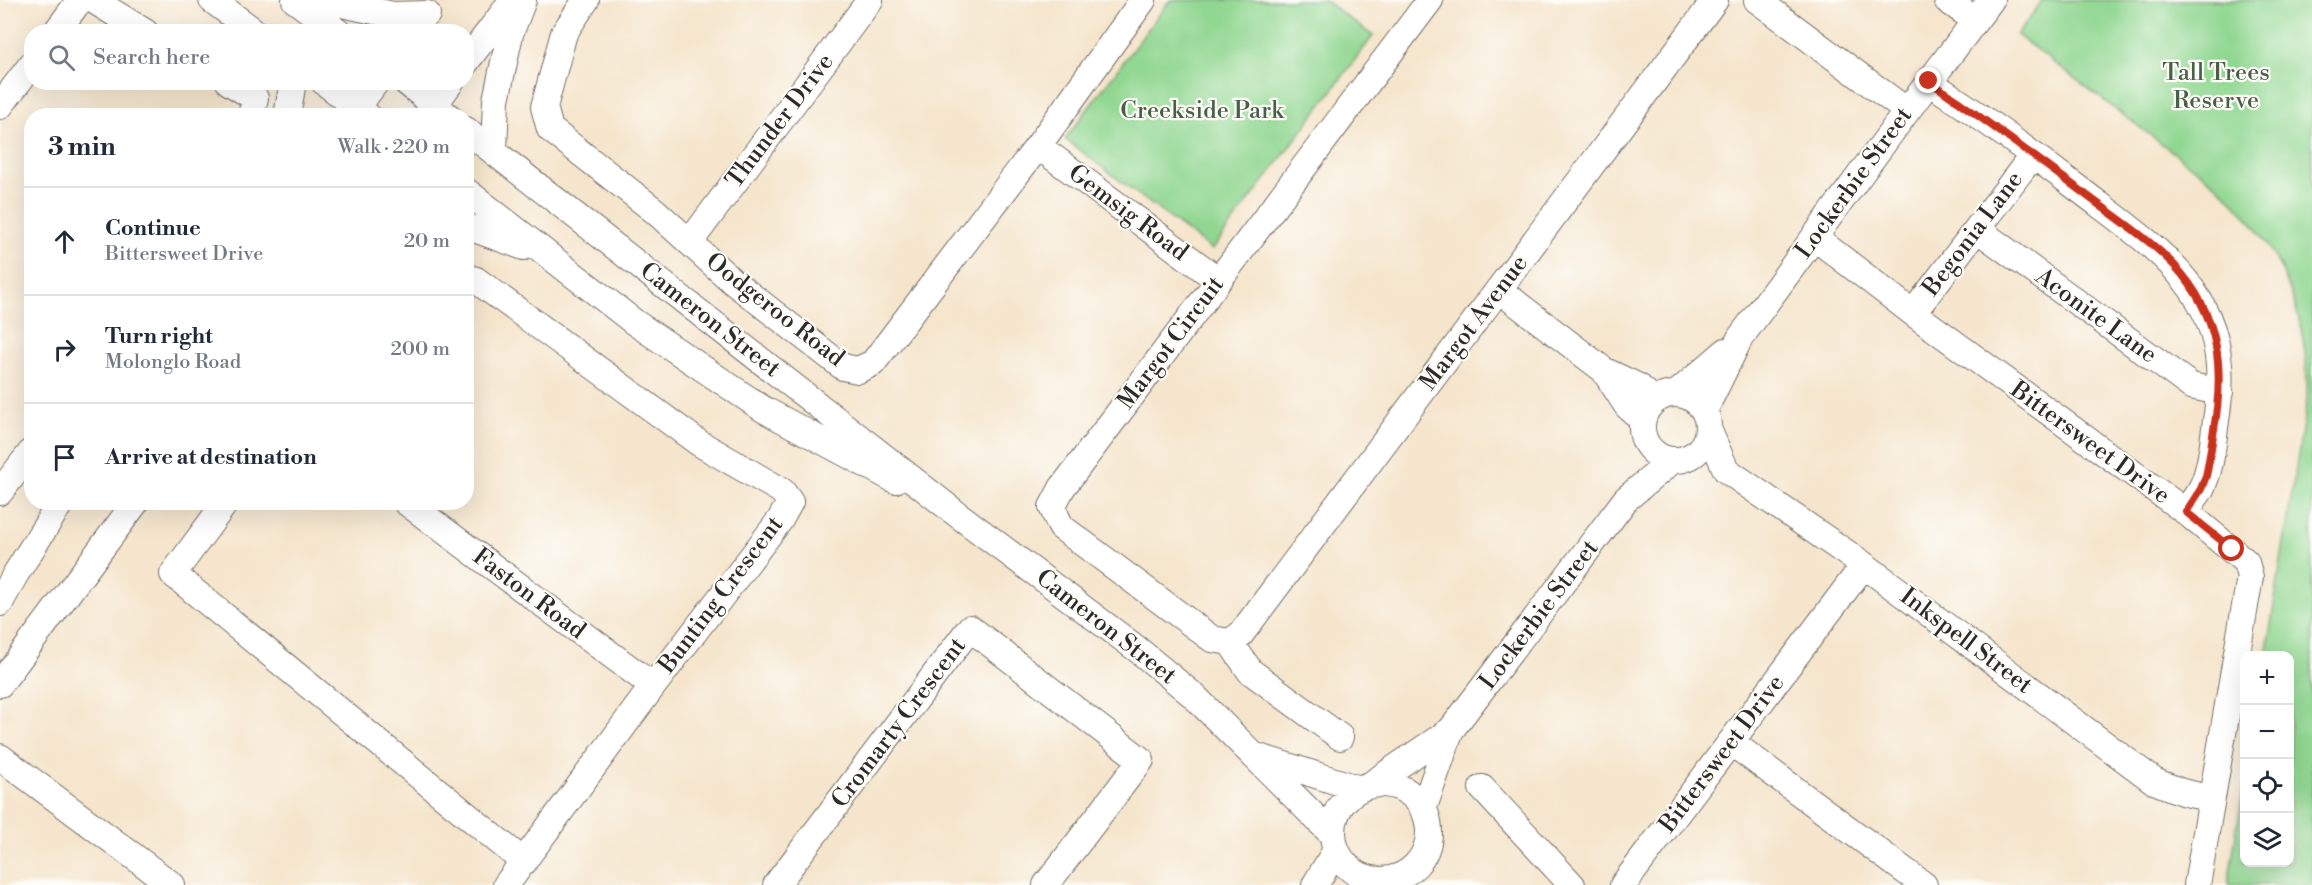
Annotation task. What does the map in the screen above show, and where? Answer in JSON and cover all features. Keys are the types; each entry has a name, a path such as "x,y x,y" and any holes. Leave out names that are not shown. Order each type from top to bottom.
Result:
{"street":[{"path":"62,24 80,0"},
{"path":"93,0 132,24"},
{"path":"212,0 244,24"},
{"path":"295,0 327,24"},
{"path":"323,0 393,15 426,15"},
{"path":"474,51 513,0"},
{"path":"494,151 496,100 510,34 523,0"},
{"name":"Oodgeroo Road","path":"586,0 564,33 544,106 550,129 655,211 732,282 843,367 858,370 873,363 1038,146 1143,0"},
{"name":"Thunder Drive","path":"690,242 870,0"},
{"name":"Margot Circuit","path":"1230,642 1212,639 1061,527 1052,507 1062,488 1430,0"},
{"name":"Margot Avenue","path":"1230,642 1241,634 1715,0"},
{"path":"1757,0 1907,111"},
{"path":"1947,0 1975,21"},
{"name":"Lockerbie Street","path":"1740,338 1991,0"},
{"path":"0,106 24,74"},
{"path":"1929,81 2033,155 2147,241 2192,288 2210,321 2217,346 2220,392 2206,476 2201,489 2186,512"},
{"path":"241,90 255,99 252,108"},
{"path":"288,108 292,90"},
{"path":"333,90 353,108"},
{"path":"362,108 372,90"},
{"path":"414,90 432,108"},
{"path":"438,108 447,90"},
{"name":"Cameron Street","path":"474,136 953,511 1194,696 1334,842"},
{"name":"Gemsig Road","path":"1038,146 1218,280"},
{"name":"Begonia Lane","path":"1913,313 2033,155"},
{"name":"Cameron Street","path":"474,197 634,321 763,409 953,511"},
{"path":"474,229 553,258"},
{"name":"Aconite Lane","path":"1977,229 2191,386 2220,392"},
{"name":"Bittersweet Drive","path":"1814,237 1913,313 2186,512 2246,562 2250,577 2197,885"},
{"name":"Bunting Crescent","path":"474,279 699,443 782,490 790,502 780,520 653,686 506,885"},
{"path":"1499,290 1605,371 1639,387 1654,414 1651,451 1660,458 1683,459"},
{"path":"1626,499 1654,414 1697,379 1740,338"},
{"path":"1626,499 1683,459 1700,450 1706,441 1707,421 1740,338"},
{"path":"1654,414 1688,396 1697,402 1726,470"},
{"name":"Inkspell Street","path":"1683,459 1726,470 1864,565 2154,781 2182,792 2212,799"},
{"path":"0,492 24,461"},
{"name":"Lockerbie Street","path":"1451,730 1626,499"},
{"path":"0,603 56,510"},
{"path":"0,684 130,510"},
{"path":"220,510 173,573 524,861"},
{"name":"Faston Road","path":"417,510 653,686"},
{"name":"Bittersweet Drive","path":"1623,885 1864,565"},
{"name":"Cromarty Crescent","path":"776,885 970,628 1141,759 1046,885"},
{"path":"1230,642 1250,670 1340,737"},
{"path":"1315,885 1334,842 1335,817 1342,802 1451,730"},
{"path":"1424,810 1451,730"},
{"path":"1732,743 1923,885"},
{"path":"1250,754 1365,787 1387,784 1402,789 1415,798 1424,810 1428,825 1428,840 1424,854 1409,871 1383,882 1357,874 1344,864 1334,842"},
{"path":"0,757 172,885"},
{"path":"1482,788 1572,885"}],"green space":[{"name":"Creekside Park","path":"1170,0 1324,0 1373,36 1212,250 1065,139"},
{"name":"Tall Trees Reserve","path":"2043,0 2312,0 2312,885 2228,885 2240,809 2240,867 2294,867 2294,651 2267,651 2307,399 2303,337 2296,308 2273,254 2257,229 2237,205 2214,183 2017,35"}],"route":[{"path":"1929,81 2033,155 2147,241 2174,266 2192,288 2210,321 2217,346 2220,392 2206,476 2201,489 2186,512 2232,549"}]}
